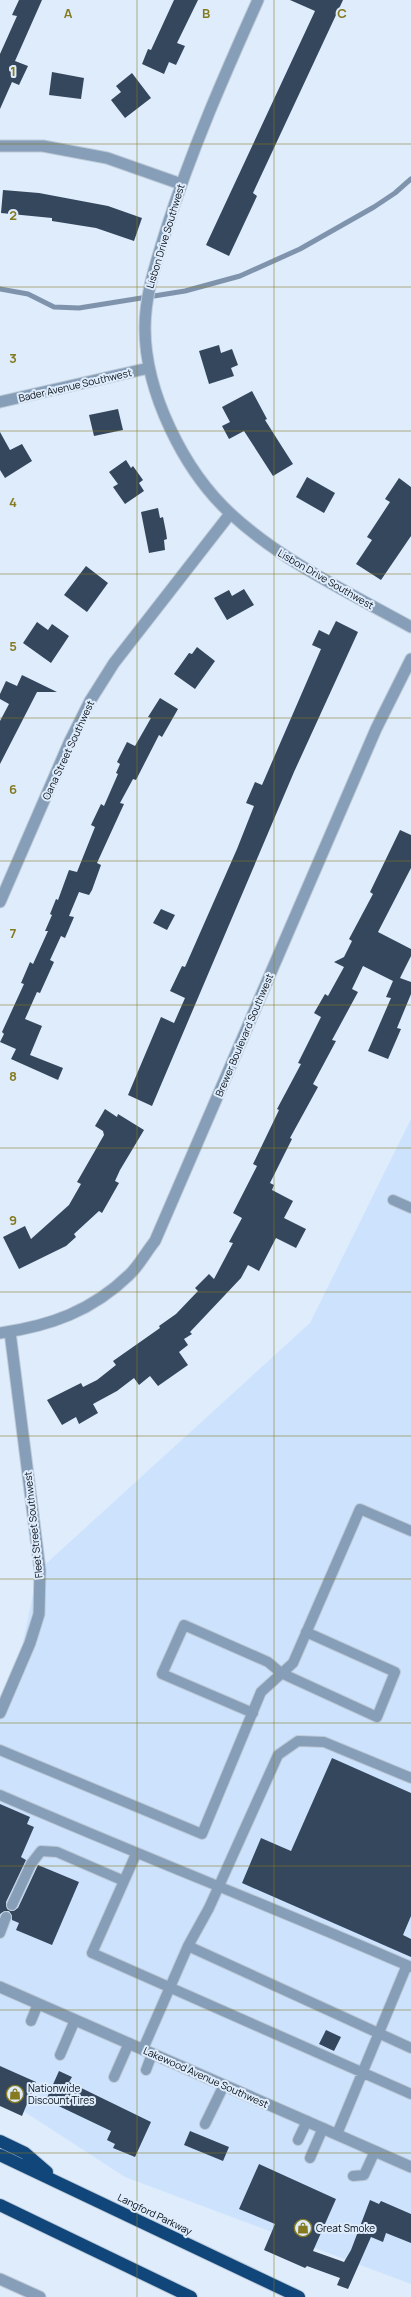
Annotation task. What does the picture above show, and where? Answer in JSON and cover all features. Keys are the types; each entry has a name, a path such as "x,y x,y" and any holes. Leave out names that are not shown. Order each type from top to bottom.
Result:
{"highway":[{"path":"0,2141 25,2153 59,2182"},
{"name":"Langford Parkway","path":"0,2155 299,2297"},
{"path":"0,2205 191,2297"}],"street":[{"name":"Lisbon Drive Southwest","path":"258,0 221,84 181,184 148,290 145,329 149,368 160,404 182,451 204,484 230,514 280,553 411,628"},
{"path":"0,146 43,146 107,158 181,184"},
{"name":"Bader Avenue Southwest","path":"0,402 149,368"},
{"name":"Oana Street Southwest","path":"0,902 69,743 90,701 114,663 230,514"},
{"name":"Brewer Boulevard Southwest","path":"5,1333 54,1322 94,1303 129,1275 155,1241 376,729 411,659"},
{"name":"Fleet Street Southwest","path":"0,1713 30,1643 39,1614 40,1570 5,1333"},
{"name":"Lakewood Avenue Southwest","path":"0,1987 411,2167"},
{"path":"0,2279 40,2297"}],"lane":[{"path":"393,1200 411,1208"},
{"path":"0,1750 202,1834 261,1692 293,1662 360,1509 411,1531"},
{"path":"253,1713 162,1674 184,1625 268,1662 281,1673 377,1717 395,1672 306,1632"},
{"path":"146,2070 148,2051 170,1987 188,1946 220,1885 278,1755 298,1741 324,1742 411,1778"},
{"path":"0,1796 136,1854 220,1885 409,1966 378,2034 337,2134"},
{"path":"12,1905 31,1864 41,1851 57,1852 124,1881"},
{"path":"136,1854 92,1953 411,2094"},
{"path":"0,1933 6,1917"},
{"path":"188,1946 411,2048"},
{"path":"31,2021 38,2004"},
{"path":"60,2055 75,2020"},
{"path":"114,2077 129,2043"},
{"path":"205,2124 224,2085"},
{"path":"298,2140 307,2121"},
{"path":"310,2158 323,2128"},
{"path":"353,2176 364,2175 375,2151"}],"shaded area":[{"path":"411,1119 411,2284 125,2177 0,2096 0,1712 16,1675 38,1571 310,1323"}],"building":[{"path":"19,0 42,0 15,61 28,66 19,85 12,82 0,109 0,54 17,16 12,15"},
{"path":"174,0 198,0 177,43 185,46 176,65 169,62 164,74 142,64 148,49 151,50"},
{"path":"290,0 343,0 253,193 257,196 229,256 206,245 315,11"},
{"path":"52,72 84,78 81,99 49,95"},
{"path":"132,73 151,98 125,118 111,100 121,92 116,86"},
{"path":"3,190 39,193 108,206 142,218 134,241 96,228 52,221 52,218 1,213"},
{"path":"219,345 221,353 232,349 238,365 231,368 234,376 209,384 199,351"},
{"path":"252,391 267,419 265,420 293,464 273,476 244,431 229,439 222,426 230,422 222,407"},
{"path":"118,409 123,430 94,436 89,415"},
{"path":"0,432 10,450 22,444 32,461 5,478 0,470"},
{"path":"126,460 131,468 133,466 143,480 139,483 144,491 125,504 113,487 118,484 109,472"},
{"path":"307,477 335,493 324,513 296,497"},
{"path":"399,478 411,487 411,536 381,580 356,564 372,540 367,537 390,502 385,499"},
{"path":"158,508 160,518 163,517 166,532 167,539 164,540 165,550 149,553 141,512"},
{"path":"86,566 108,583 87,612 64,595"},
{"path":"244,589 254,605 227,620 214,598 229,590 232,596"},
{"path":"336,621 358,632 294,772 152,1106 128,1095 161,1017 174,1023 185,998 170,991 182,966 185,967 237,849 254,806 246,803 255,782 262,785 321,649 312,645 319,630 329,635"},
{"path":"37,622 48,630 52,624 69,636 51,663 23,643"},
{"path":"197,647 215,661 195,689 174,674 189,653 192,654"},
{"path":"22,675 57,692 37,692 0,764 0,721 9,704 0,699 0,694 6,681 17,686"},
{"path":"160,698 178,709 162,737 159,735 136,780 133,779 120,803 124,804 97,863 101,865 92,890 89,895 79,892 69,916 74,917 65,938 61,936 50,960 54,962 40,993 37,992 25,1019 42,1026 30,1055 63,1068 58,1080 11,1059 16,1049 0,1042 4,1034 2,1032 24,984 21,983 30,962 33,964 48,931 45,931 52,915 50,914 56,899 58,900 69,870 77,872 95,827 91,825 101,804 104,806 118,774 116,773 120,764 117,762 127,742 135,746 151,718 148,717"},
{"path":"400,830 411,835 411,868 378,932 411,949 411,956 400,978 411,982 411,994 397,1028 401,1029 388,1059 368,1051 391,998 386,997 393,981 363,966 352,989 358,992 332,1040 336,1041 313,1084 318,1087 290,1138 292,1139 270,1183 274,1185 272,1190 293,1201 284,1218 306,1229 296,1248 276,1238 259,1271 248,1265 241,1278 190,1332 192,1334 184,1339 188,1345 179,1352 188,1365 158,1386 150,1376 139,1385 134,1378 117,1391 93,1404 98,1413 79,1424 76,1417 62,1425 47,1400 81,1383 83,1387 97,1380 116,1365 113,1361 160,1328 159,1326 176,1314 198,1291 195,1288 209,1274 214,1279 233,1243 229,1242 242,1218 233,1213 257,1166 253,1164 279,1110 277,1109 301,1064 298,1063 321,1017 314,1013 325,994 328,996 344,967 334,962 344,957 352,941 349,939 373,894 370,892"},
{"path":"161,909 175,915 167,930 153,923"},
{"path":"105,1109 117,1117 118,1114 144,1130 120,1170 115,1181 119,1183 102,1213 99,1211 74,1234 76,1237 66,1246 19,1269 3,1237 25,1226 31,1239 69,1205 81,1184 77,1182 104,1135 103,1131 95,1126"},
{"path":"332,1758 411,1793 411,1916 403,1935 411,1939 411,1957 242,1883 261,1838 291,1851"},
{"path":"0,1804 30,1817 27,1824 34,1827 21,1857 26,1860 6,1902 7,1909 12,1911 18,1908 38,1865 79,1882 52,1945 16,1930 19,1923 12,1920 12,1916 9,1911 5,1911 0,1914"},
{"path":"326,2030 341,2037 334,2051 319,2044"},
{"name":"Nationwide Discount Tires","path":"0,2066 36,2082 22,2116 0,2106"},
{"path":"59,2071 72,2077 69,2082 151,2122 135,2157 113,2148 115,2144 107,2140 111,2131 46,2100"},
{"path":"190,2131 229,2147 223,2161 184,2145"},
{"path":"259,2164 336,2199 313,2251 344,2262 351,2250 370,2200 379,2204 381,2201 411,2214 411,2243 386,2233 383,2242 371,2237 348,2289 337,2285 340,2278 307,2266 305,2268 264,2250 275,2224 239,2209"}],"waterway":[{"path":"0,289 28,294 54,307 79,308 185,291 240,276 300,249 374,207 395,193 411,179"}],"place":[{"name":"Nationwide Discount Tires","path":"15,2094"},
{"name":"Great Smoke","path":"303,2228"}]}
